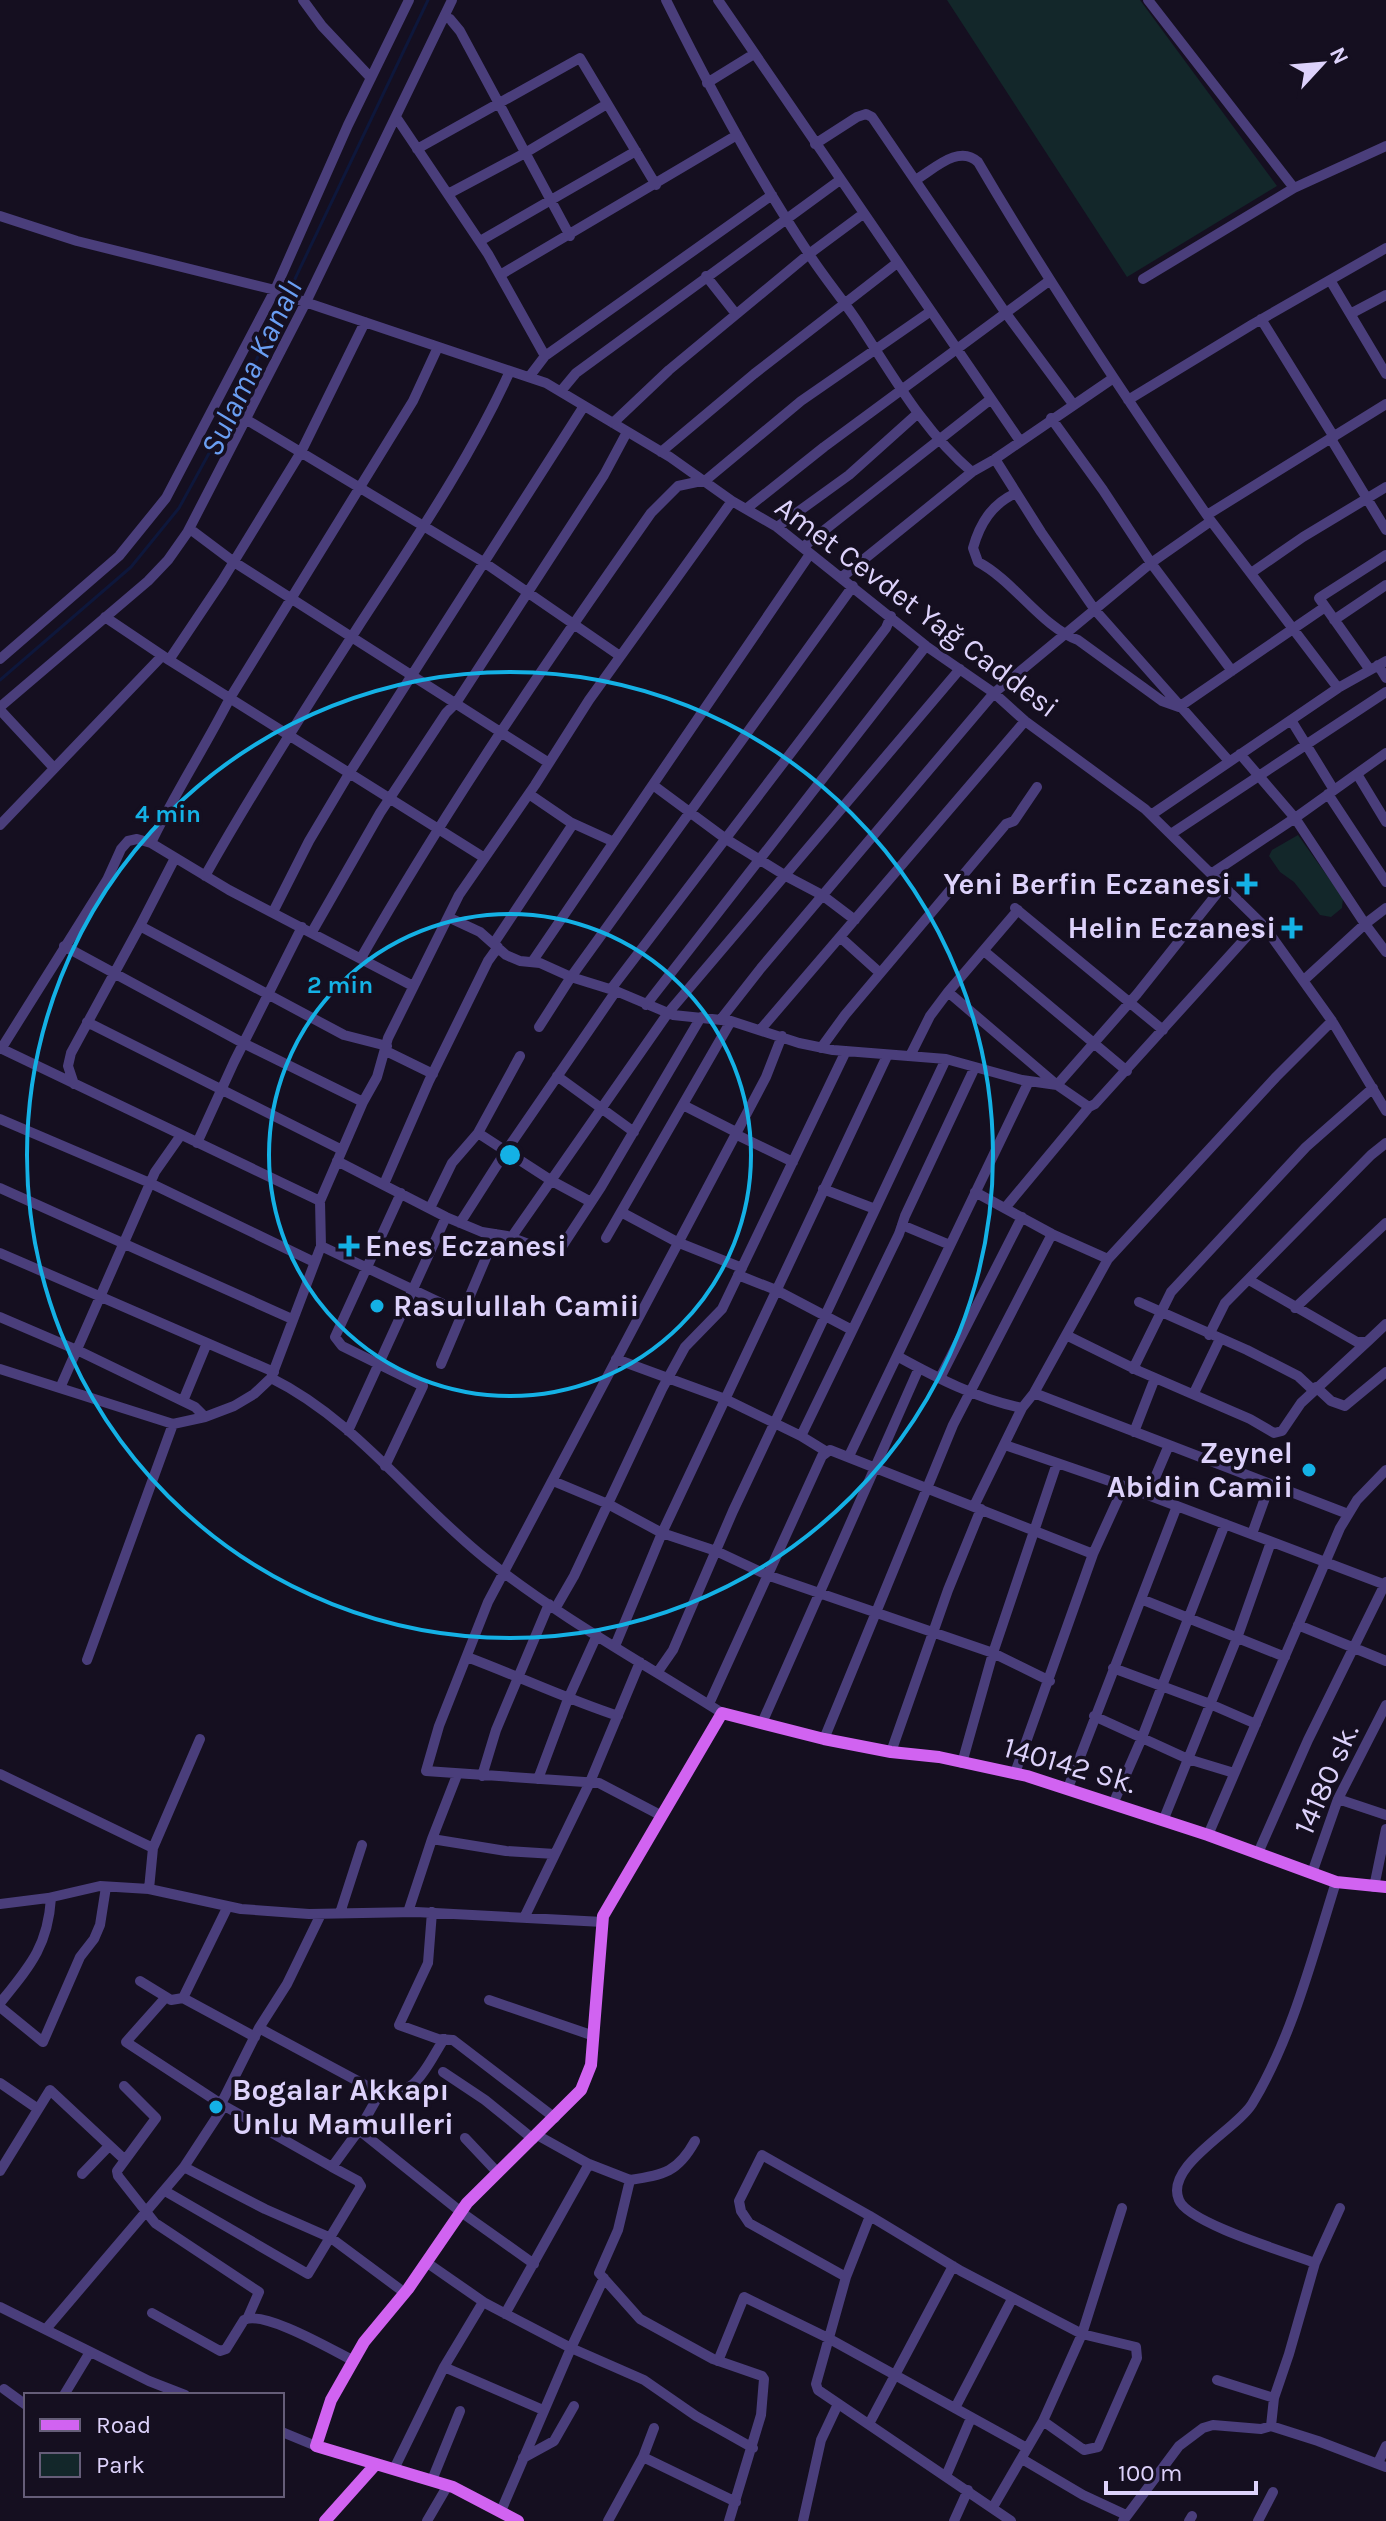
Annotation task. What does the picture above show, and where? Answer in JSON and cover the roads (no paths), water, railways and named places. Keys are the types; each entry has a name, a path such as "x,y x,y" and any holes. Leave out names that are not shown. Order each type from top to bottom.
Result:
{"main road":[{"name":"140142 Sk.","path":"727,1714 824,1739 891,1752 939,1757 1015,1773 1208,1835 1336,1882 1380,1887"},
{"path":"507,2517 448,2485 316,2446 331,2400 364,2342 405,2293 461,2212 581,2090 591,2065 603,1916 727,1714"},
{"path":"325,2521 376,2464"}],"street":[{"path":"303,0 322,26 371,78"},
{"path":"0,659 119,556 166,498 278,291 371,78 409,0"},
{"path":"54,768 0,708 148,581 190,529 247,420 452,0"},
{"path":"666,0 707,83 809,254 845,302 917,414 938,440 972,472"},
{"path":"718,0 1020,441"},
{"path":"1148,0 1294,188"},
{"path":"444,17 450,19 460,31 570,236"},
{"path":"707,83 754,54"},
{"path":"417,149 580,58 656,185"},
{"path":"448,194 607,104"},
{"path":"815,144 857,117 866,114 872,117 1005,312 1073,404"},
{"path":"396,117 480,241 545,356"},
{"path":"500,275 737,135"},
{"path":"1143,279 1294,188 1386,146"},
{"path":"480,241 636,151"},
{"path":"917,179 958,155 975,158 1112,379 1209,518 1338,688"},
{"path":"561,391 576,373 840,180"},
{"path":"529,377 545,356 772,195"},
{"path":"613,423 669,370 809,254 863,214"},
{"name":"Amet Cevdet Yağ Caddesi","path":"0,216 77,241 278,291 529,377 561,391 706,480 732,501 777,527 926,646 994,693 1025,721 1151,815 1260,922 1332,1021 1386,1111"},
{"path":"1128,400 1386,248"},
{"path":"661,452 897,263"},
{"path":"706,276 736,314"},
{"path":"1330,280 1386,374"},
{"path":"746,509 824,447 1049,281"},
{"path":"1352,313 1386,295"},
{"path":"361,958 438,827 500,732 664,498 678,486 706,480 801,401 931,311"},
{"path":"1261,319 1386,530"},
{"path":"0,825 166,658 234,562 301,452 365,322"},
{"path":"151,843 174,795 230,698 413,401 438,347"},
{"path":"205,876 289,734 423,526 492,410 510,371"},
{"path":"842,577 972,472 1112,379"},
{"path":"532,962 653,785 806,550 991,399"},
{"path":"606,1238 683,1105 726,1020 822,895 994,693 1209,518 1386,404"},
{"path":"273,912 309,841 350,772 584,406"},
{"path":"777,527 849,475 917,414"},
{"path":"1051,418 1151,563 1232,671"},
{"path":"247,420 485,563 620,656"},
{"path":"197,1143 268,994 307,929 380,813 446,713 456,703 604,475 627,432"},
{"path":"995,459 1095,610 1229,761"},
{"path":"1251,573 1386,487"},
{"path":"1016,493 997,503 986,517 975,540 974,555 978,562 990,568 1064,635 1078,640 1162,701 1179,707"},
{"path":"0,1369 173,1424 205,1417 244,1401 272,1375 321,1246 320,1201 377,1077 413,986 459,895 620,656 732,501"},
{"path":"190,529 292,600 549,763"},
{"path":"1386,555 1319,598 1334,620 1378,665 1386,678"},
{"path":"1334,620 1386,585"},
{"path":"539,1027 571,977 853,586"},
{"path":"1179,707 1325,607"},
{"path":"460,1223 614,990 886,628 891,616"},
{"path":"105,617 483,857"},
{"path":"646,1005 926,646"},
{"path":"1151,815 1338,688 1378,665"},
{"path":"511,1238 668,1013 960,669"},
{"path":"1171,834 1386,692"},
{"path":"1291,720 1386,882"},
{"path":"761,1029 1025,721"},
{"path":"1211,874 1386,753"},
{"path":"1240,754 1295,818 1386,952"},
{"path":"1357,774 1386,822"},
{"path":"653,785 726,839 822,895 855,920"},
{"path":"821,1048 1006,824 1014,821 1037,787"},
{"path":"529,794 573,824 614,842"},
{"path":"384,1184 496,945 573,824"},
{"path":"320,1201 1,1048 107,880 121,849 128,841 137,839 151,843 205,876 413,986"},
{"path":"74,1084 68,1066 71,1053 175,858"},
{"path":"1057,1085 1130,1002 1223,886"},
{"path":"1304,980 1386,908"},
{"path":"910,1056 930,1016 1017,909 1163,1030"},
{"path":"450,918 480,932 506,955 556,969 668,1013 726,1020 821,1048 946,1059 1029,1081 1057,1085"},
{"path":"1005,1208 1089,1107 1127,1071 1260,922"},
{"path":"140,926 344,1035 386,1049 433,1074"},
{"path":"840,937 880,973"},
{"path":"64,946 243,1043 363,1102"},
{"path":"984,951 1127,1071"},
{"path":"948,992 1057,1085 1089,1107"},
{"path":"87,1022 198,1077 446,1217 547,1251 563,1245 701,1017"},
{"path":"891,1752 978,1508 1005,1445 1022,1408 1034,1393 1108,1259 1332,1021"},
{"path":"662,1816 599,1783 426,1771 439,1726 488,1602 766,1077 782,1036"},
{"path":"482,1776 496,1730 552,1607 608,1504 668,1376 685,1347 722,1309 846,1051"},
{"path":"430,1208 452,1163 478,1133 520,1056"},
{"path":"615,1646 662,1533 887,1056"},
{"path":"657,1673 673,1650 824,1314 946,1059"},
{"path":"801,1436 975,1067"},
{"path":"557,1076 634,1132"},
{"path":"849,1456 1029,1081"},
{"path":"1133,1369 1160,1312 1179,1283 1306,1147 1373,1088"},
{"path":"683,1105 793,1162"},
{"path":"0,1119 150,1183 314,1262"},
{"path":"478,1133 552,1181 591,1202"},
{"path":"60,1388 150,1183 181,1135"},
{"path":"1209,1335 1225,1303 1386,1143"},
{"path":"0,1188 292,1319"},
{"path":"823,1189 875,1209"},
{"path":"975,1192 1052,1234 1108,1259"},
{"path":"385,1466 423,1386 342,1346 335,1337 401,1193"},
{"path":"621,1212 852,1330"},
{"path":"348,1431 446,1217"},
{"path":"940,1378 1022,1217"},
{"path":"1295,1308 1386,1223"},
{"path":"902,1225 950,1245"},
{"path":"441,1364 496,1234"},
{"path":"824,1739 953,1425 1052,1234"},
{"path":"321,1246 462,1313"},
{"path":"0,1253 207,1343 272,1375 320,1407 505,1573 552,1607 727,1714"},
{"path":"1249,1280 1348,1339 1367,1342"},
{"path":"1139,1302 1298,1376 1331,1401 1345,1406 1386,1372"},
{"path":"0,1317 198,1408 205,1417"},
{"path":"1066,1335 1274,1433 1282,1431 1301,1403 1386,1324"},
{"path":"1194,1393 1220,1339"},
{"path":"183,1401 207,1343"},
{"path":"897,1356 995,1403 1022,1408"},
{"path":"616,1359 725,1399 827,1452"},
{"path":"762,1723 919,1368"},
{"path":"1134,1432 1155,1378"},
{"path":"1034,1393 1348,1514"},
{"path":"87,1660 173,1424"},
{"path":"1005,1445 1148,1494 1386,1583 1258,1853"},
{"path":"1148,1494 1169,1445"},
{"path":"709,1704 822,1456 830,1450 1093,1554"},
{"path":"962,1763 993,1653 1057,1463"},
{"path":"1208,1835 1324,1560 1357,1500 1386,1470"},
{"path":"553,1481 608,1504 662,1533 716,1551 767,1575 993,1653 1050,1681"},
{"path":"1252,1534 1270,1484"},
{"path":"1015,1773 1093,1554 1124,1486"},
{"path":"1068,1788 1177,1506"},
{"path":"1113,1804 1225,1524"},
{"path":"1163,1821 1237,1638 1271,1542"},
{"path":"1141,1599 1285,1657"},
{"path":"1298,1625 1386,1661"},
{"path":"538,1779 568,1699 597,1635"},
{"path":"467,1657 618,1716"},
{"path":"524,1918 590,1782 640,1662"},
{"path":"1113,1668 1256,1724"},
{"name":"14180 sk.","path":"1312,1873 1338,1799 1386,1705"},
{"path":"1094,1716 1141,1740 1234,1773"},
{"path":"149,1889 153,1848 200,1739"},
{"path":"0,1774 153,1848"},
{"path":"408,1912 457,1775"},
{"path":"1338,1799 1386,1815"},
{"path":"1380,1887 1386,1829"},
{"path":"432,1839 506,1851 555,1854"},
{"path":"340,1913 362,1845"},
{"path":"1315,2263 1194,2216 1178,2200 1176,2187 1185,2169 1243,2115 1257,2094 1294,2012 1336,1882"},
{"path":"0,1904 106,1887 149,1889 228,1906 321,1914 432,1912 603,1922"},
{"path":"51,1898 49,1924 37,1956 0,2005 43,2042 80,1957 100,1925 106,1887"},
{"path":"183,1998 228,1906"},
{"path":"432,1912 428,1963 399,2025 453,2040 555,2118"},
{"path":"46,2329 184,2167 222,2105 321,1914"},
{"path":"140,1981 166,1997 183,1998 380,2093 395,2095 407,2090 416,2082 444,2039"},
{"path":"165,2191 308,2274 361,2186 358,2181 222,2105 126,2042 166,1997"},
{"path":"489,2000 594,2036"},
{"path":"443,2072 535,2137 630,2180 663,2173 679,2165 695,2141"},
{"path":"0,2083 38,2109"},
{"path":"124,2086 156,2118 117,2171 118,2176 155,2223 259,2292 248,2317 226,2349 220,2351 152,2313"},
{"path":"0,2171 4,2154 50,2090 125,2160"},
{"path":"332,2167 359,2130 380,2093"},
{"path":"359,2130 461,2212 534,2264"},
{"path":"465,2138 498,2173"},
{"path":"82,2174 109,2146"},
{"path":"846,2277 749,2223 739,2201 762,2155 1012,2299 1082,2334 1132,2344 1139,2353 1098,2447 1089,2451 1043,2421"},
{"path":"505,2314 589,2164"},
{"path":"184,2167 265,2209 331,2238 405,2293"},
{"path":"630,2180 618,2230 599,2273 640,2319 718,2361 764,2379 761,2415 753,2448 729,2521"},
{"path":"993,2507 1043,2421 1082,2334 1122,2208"},
{"path":"1271,2426 1274,2398 1315,2263 1340,2208"},
{"path":"870,2216 846,2277 816,2384 818,2390 1011,2521"},
{"path":"426,2262 483,2302 571,2348 644,2380 696,2416 753,2448"},
{"path":"869,2424 953,2266"},
{"path":"507,2517 523,2458 604,2278"},
{"path":"718,2361 744,2297 830,2339 1027,2448"},
{"path":"955,2408 1012,2299"},
{"path":"394,2469 444,2367 483,2302"},
{"path":"0,2307 149,2381 180,2393"},
{"path":"248,2317 273,2322 354,2361"},
{"path":"65,2393 90,2352"},
{"path":"444,2367 543,2410"},
{"path":"1217,2380 1274,2398"},
{"path":"4,2389 24,2404"},
{"path":"803,2521 821,2440 838,2404"},
{"path":"523,2458 554,2441 574,2406"},
{"path":"432,2480 460,2411"},
{"path":"946,2476 971,2418"},
{"path":"1022,2459 1124,2518 1179,2446 1203,2428 1213,2425 1261,2429 1271,2426 1382,2465 1386,2446"},
{"path":"608,2521 643,2457 654,2428"},
{"path":"284,2433 316,2446"},
{"path":"643,2457 736,2502"},
{"path":"427,2521 448,2485"},
{"path":"954,2521 968,2490"},
{"path":"1258,2521 1273,2492"}],"waterway":[{"name":"Sulama Kanalı","path":"0,680 131,567 179,508 230,415 428,0"}],"place":[{"name":"Yeni Berfin Eczanesi","path":"1247,884"},
{"name":"Helin Eczanesi","path":"1292,928"},
{"name":"Enes Eczanesi","path":"349,1246"},
{"name":"Rasulullah Camii","path":"377,1306"},
{"name":"Zeynel Abidin Camii","path":"1309,1470"},
{"name":"Bogalar Akkapı Unlu Mamulleri","path":"216,2107"}]}
